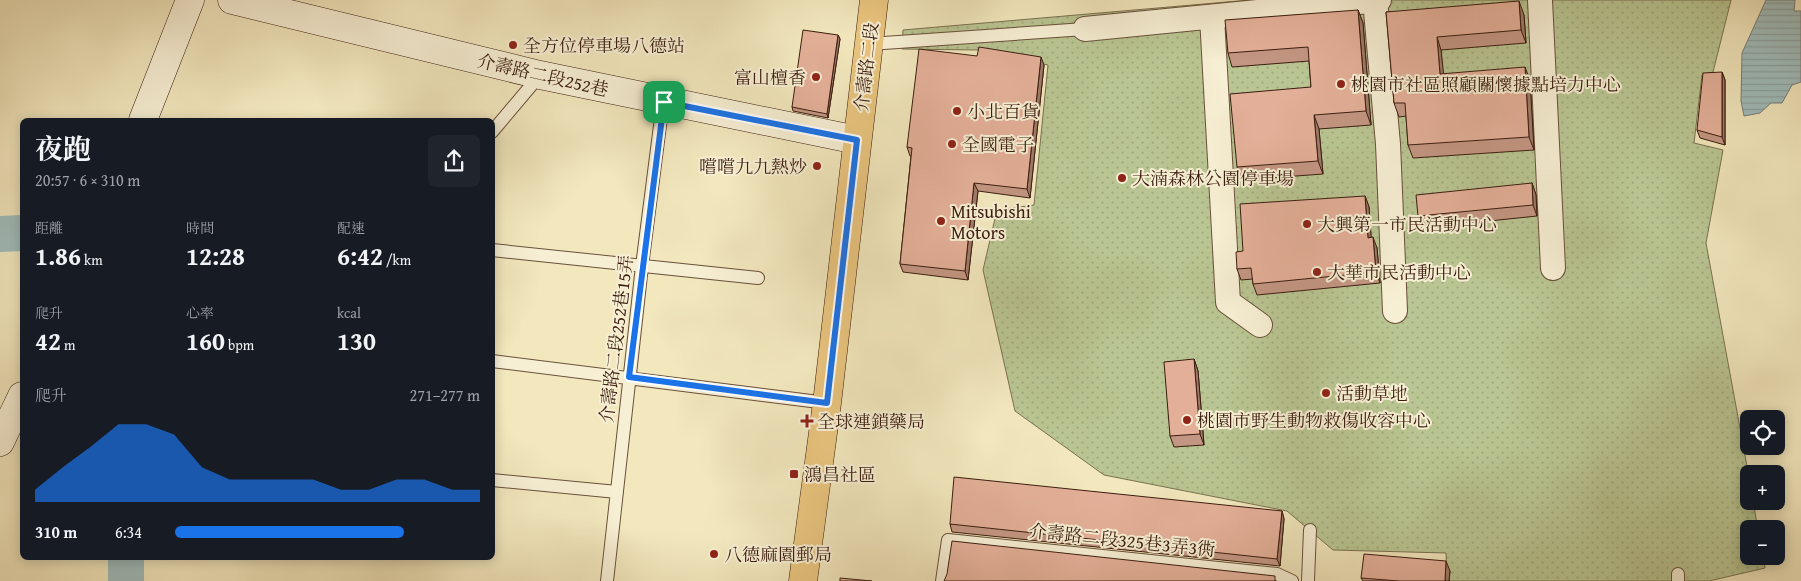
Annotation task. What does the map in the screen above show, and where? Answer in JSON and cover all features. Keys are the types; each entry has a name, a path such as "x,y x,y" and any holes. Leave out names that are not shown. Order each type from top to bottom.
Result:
{"main road":[{"name":"介壽路二段","path":"803,581 815,480 827,403 874,0"}],"street":[{"path":"144,118 190,0"},
{"name":"介壽路二段252巷","path":"232,0 540,75 664,102 857,140"},
{"path":"1375,0 1388,144 1395,311"},
{"path":"1085,29 1379,0"},
{"path":"1540,0 1553,268"},
{"path":"1212,17 1228,302 1260,325"},
{"path":"0,442 20,400"}],"lane":[{"path":"869,44 1085,29"},
{"path":"495,128 540,75"},
{"name":"介壽路二段252巷15弄","path":"607,581 642,266 664,102"},
{"path":"495,250 758,278"},
{"path":"495,361 827,403"},
{"path":"495,480 617,492"},
{"path":"1308,581 1310,530"},
{"name":"介壽路二段325巷3弄3衖","path":"942,581 948,540 1277,574 1292,581"}],"green space":[{"path":"1250,0 1731,0 1713,72 1702,75 1694,143 1723,150 1706,243 1740,428 1740,455 1745,455 1747,465 1740,465 1740,510 1755,510 1756,520 1740,520 1740,565 1764,565 1765,568 1709,581 1447,581 1446,553 1333,550 1287,511 1104,475 1015,411 983,270 997,210 1034,205 1048,65 980,50 902,49 903,30"}],"water":[{"path":"1766,0 1795,0 1794,11 1801,11 1801,82 1792,85 1782,103 1771,103 1760,113 1744,116 1741,101 1742,53"}],"building":[{"path":"1519,1 1521,30 1437,37 1440,74 1525,67 1529,137 1408,145 1405,103 1394,103 1386,12"},
{"path":"1358,10 1366,111 1314,115 1318,161 1237,167 1230,94 1311,87 1308,47 1228,53 1225,20"},
{"name":"富山檀香","path":"803,30 838,35 827,114 792,107"},
{"path":"979,47 1041,57 1027,189 974,183 965,271 900,264 912,148 907,147 919,49 977,56"},
{"path":"1722,72 1722,137 1697,130 1703,73"},
{"path":"1532,183 1533,205 1418,216 1416,195"},
{"path":"1365,196 1368,238 1373,237 1376,272 1253,284 1251,268 1237,269 1236,252 1243,251 1240,204"},
{"name":"桃園市野生動物救傷收容中心","path":"1194,359 1200,434 1170,436 1164,362"},
{"path":"954,477 1282,511 1277,559 950,524"},
{"path":"952,541 1275,576 1275,581 944,581 947,574"},
{"path":"1364,554 1446,561 1445,581 1399,581 1361,578"},
{"path":"840,578 872,581 840,581"}],"waterway":[{"path":"0,234 20,233"},
{"path":"126,560 126,581"}],"place":[{"name":"全方位停車場八德站","path":"513,45"},
{"name":"富山檀香","path":"816,77"},
{"name":"桃園市社區照顧關懷據點培力中心","path":"1341,84"},
{"name":"小北百貨","path":"957,111"},
{"name":"全國電子","path":"952,144"},
{"name":"嚐嚐九九熱炒","path":"817,166"},
{"name":"大湳森林公園停車場","path":"1122,178"},
{"name":"Mitsubishi Motors","path":"941,221"},
{"name":"大興第一市民活動中心","path":"1307,224"},
{"name":"大華市民活動中心","path":"1317,272"},
{"name":"活動草地","path":"1326,393"},
{"name":"桃園市野生動物救傷收容中心","path":"1187,420"},
{"name":"全球連鎖藥局","path":"807,421"},
{"name":"鴻昌社區","path":"794,474"},
{"name":"八德麻園郵局","path":"714,554"}],"route":[{"path":"664,102 857,140 827,403 629,377 664,102"}]}
